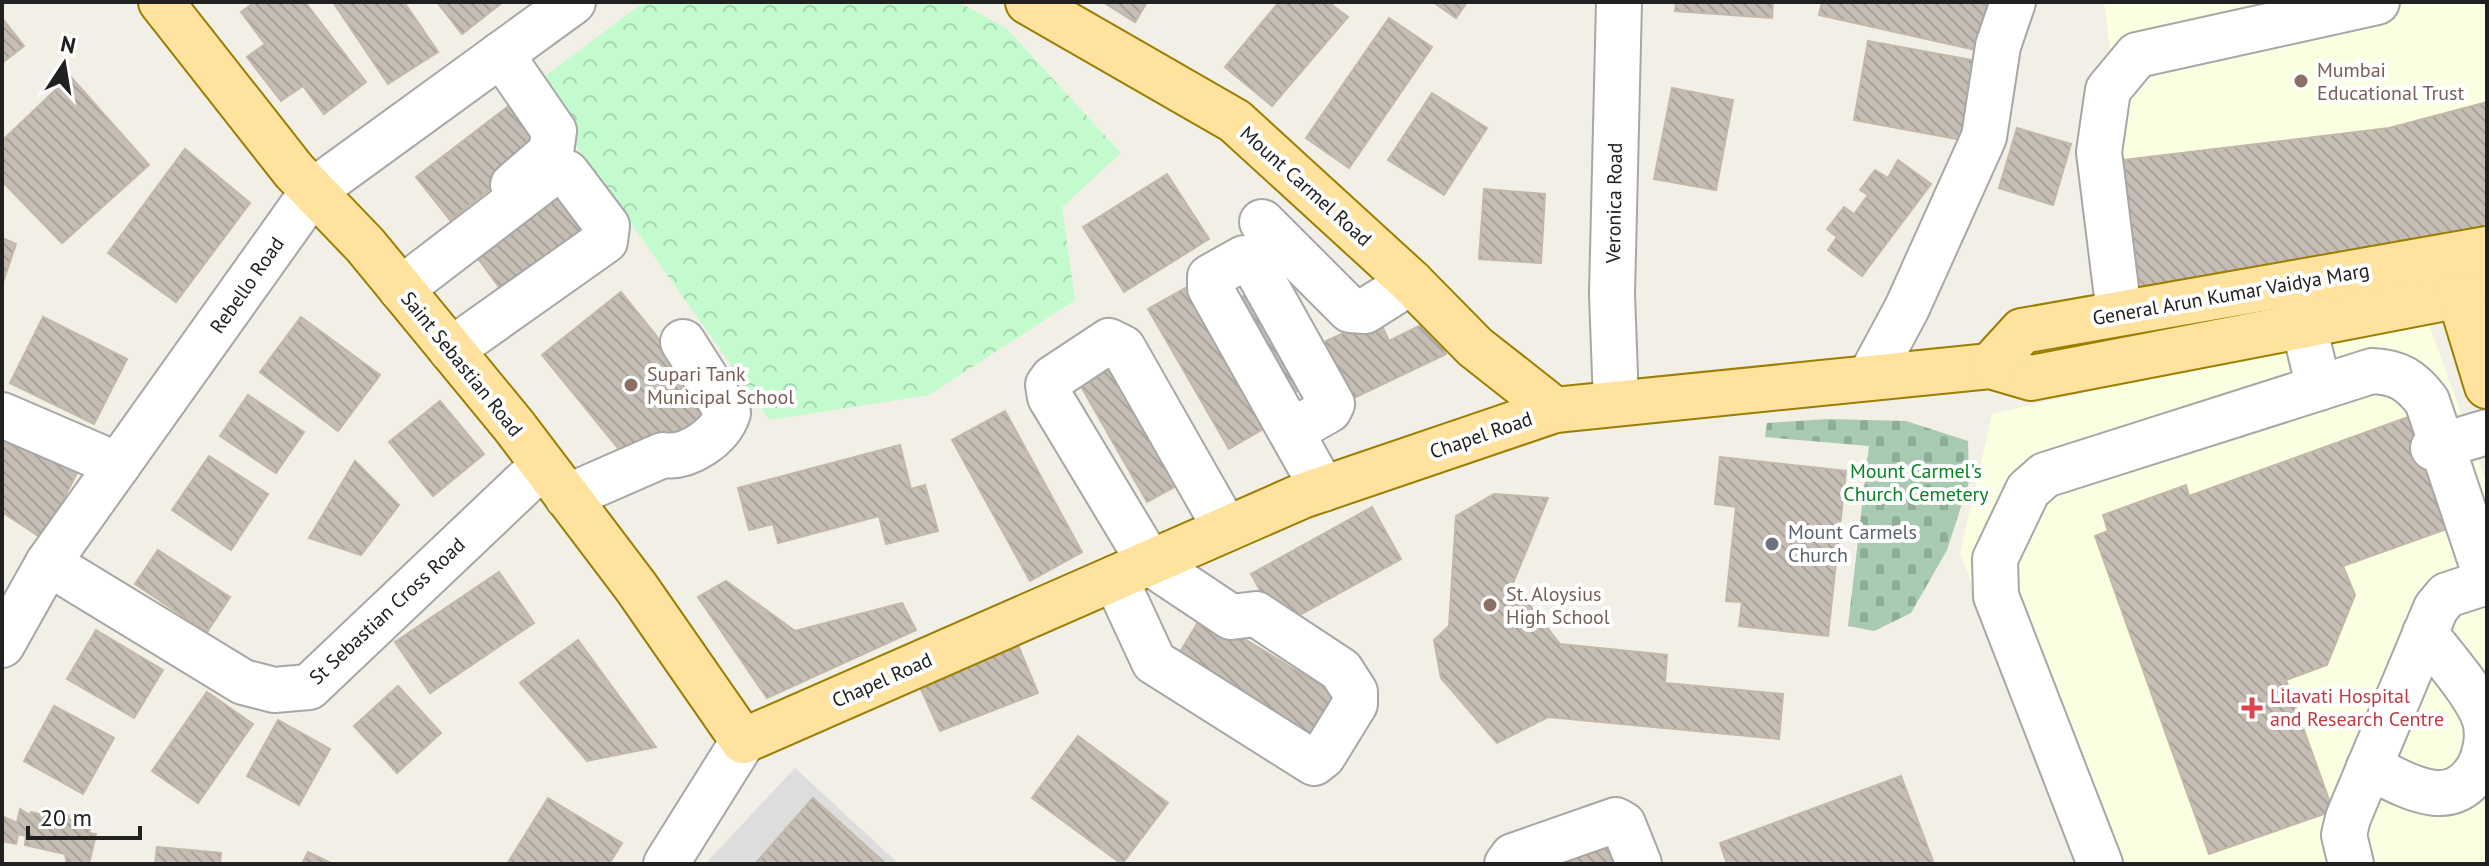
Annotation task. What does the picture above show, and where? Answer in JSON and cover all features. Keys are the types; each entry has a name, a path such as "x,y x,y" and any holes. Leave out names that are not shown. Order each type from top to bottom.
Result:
{"main road":[{"name":"Saint Sebastian Road","path":"161,2 313,191 365,245 451,350 636,587 743,741"},
{"name":"Mount Carmel Road","path":"1028,2 1235,121 1411,282 1475,347 1555,410"},
{"name":"General Arun Kumar Vaidya Marg","path":"1990,366 2022,331 2293,284 2359,294 2470,273"},
{"path":"2470,273 2487,386"},
{"name":"General Arun Kumar Vaidya Marg","path":"1870,377 1990,366 2031,378 2304,326 2359,294"},
{"name":"Chapel Road","path":"743,741 1323,489 1555,410 1870,377"}],"street":[{"name":"Rebello Road","path":"2,645 48,563 313,191 573,2"},
{"name":"Veronica Road","path":"1616,403 1612,294 1619,2"},
{"path":"1870,377 1907,308 1984,137 1998,46 2013,2"},
{"path":"2119,313 2099,152 2108,90 2137,55 2377,2"},
{"path":"399,286 551,152 554,131 501,54"},
{"path":"399,286 551,174 567,173 607,226 605,241 451,350"},
{"path":"1262,222 1277,265"},
{"path":"1277,265 1347,224"},
{"path":"1323,489 1209,282 1214,274 1244,258 1250,258 1277,265 1358,312 1411,282"},
{"path":"2293,284 2319,388"},
{"path":"1024,405 1129,572 1222,612 1240,617 1256,614 1341,670 1355,692 1355,704 1323,756 1314,763 1154,662 1129,572 1048,391 1053,378 1109,341 1123,348 1226,529"},
{"name":"St Sebastian Cross Road","path":"48,563 243,682 274,690 309,687 554,482 663,455 675,457 689,453 724,425 728,413 683,342"},
{"path":"2100,864 1996,596 1995,559 2028,490 2045,475 2372,371 2391,372 2406,378 2427,401 2437,446 2487,581 2447,595 2425,633 2344,835 2351,864"},
{"path":"2,415 118,465"},
{"path":"2437,446 2487,432"},
{"path":"2369,767 2408,786 2444,793 2469,784 2481,763 2486,750 2485,721 2425,633"},
{"path":"666,864 743,741"},
{"path":"1507,864 1513,856 1616,820 1623,824 1639,864"}],"shaded area":[{"name":"Mumbai Educational Trust","path":"2104,2 2487,2 2487,230 2124,160"},
{"name":"Lilavati Hospital and Research Centre","path":"2425,314 2487,484 2487,864 2074,864 1960,553 1992,414"},
{"path":"795,768 899,864 705,864"}],"green space":[{"path":"644,2 958,2 1006,28 1121,153 1062,207 1075,300 929,395 770,420 533,85"},
{"name":"Mount Carmel's Church Cemetery","path":"1828,419 1906,421 1968,441 1969,482 1947,550 1911,613 1874,631 1848,626 1869,446 1765,437 1767,423"}],"building":[{"path":"255,2 305,2 366,82 324,114 303,86 281,101 247,57 265,44 241,12"},
{"path":"333,2 404,2 438,52 388,84"},
{"path":"437,2 503,2 462,34"},
{"path":"1103,2 1147,2 1135,22"},
{"path":"1279,2 1328,2 1348,17 1272,106 1225,67"},
{"path":"1433,2 1467,2 1456,18"},
{"path":"1676,2 1773,2 1772,18 1675,11"},
{"path":"1822,2 1987,4 1976,50 1819,15"},
{"path":"2,18 24,46 2,63"},
{"path":"1389,18 1432,47 1349,168 1306,138"},
{"path":"1868,41 1988,63 1973,142 1854,120"},
{"path":"70,76 149,165 62,243 2,181 2,141"},
{"path":"1672,88 1733,100 1716,190 1654,179"},
{"path":"1432,93 1487,128 1444,195 1388,160"},
{"path":"2487,102 2487,230 2135,290 2124,160 2389,128"},
{"path":"510,105 543,148 450,220 416,177"},
{"path":"2017,128 2071,144 2053,205 1999,188"},
{"path":"185,149 250,203 176,302 108,253"},
{"path":"1898,160 1931,184 1862,276 1828,250 1837,237 1827,229 1844,207 1854,214 1868,195 1860,190 1875,170 1888,178"},
{"path":"1167,174 1209,239 1124,292 1083,227"},
{"path":"560,177 602,235 510,302 468,245"},
{"path":"1484,189 1545,194 1541,263 1479,259"},
{"path":"2,238 16,244 2,285"},
{"path":"1189,286 1270,425 1229,449 1148,309"},
{"name":"Supari Tank Municipal School","path":"621,292 720,415 679,447 631,464 542,355"},
{"path":"1261,292 1311,382 1283,400 1236,298"},
{"path":"43,317 127,359 94,424 10,383"},
{"path":"301,317 380,375 338,431 260,372"},
{"path":"1378,317 1389,341 1429,321 1446,354 1352,399 1324,342"},
{"path":"1116,350 1189,479 1147,502 1074,374"},
{"path":"248,395 304,432 276,473 220,436"},
{"path":"440,401 484,454 433,496 389,442"},
{"path":"1005,411 1082,552 1030,581 952,440"},
{"path":"2408,417 2419,447 2441,483 2431,486 2447,529 2343,566 2355,595 2327,665 2286,680 2333,811 2209,854 2095,536 2108,531 2103,515 2186,485 2189,496"},
{"path":"2,426 79,469 43,539 2,512"},
{"path":"900,445 911,489 925,485 938,531 886,544 879,516 778,543 773,524 749,530 738,488"},
{"path":"209,456 268,494 231,550 172,510"},
{"path":"1720,457 1846,471 1828,636 1739,626 1742,602 1726,601 1736,507 1715,504"},
{"path":"355,461 399,505 361,555 309,538"},
{"name":"St. Aloysius High School","path":"1494,494 1548,498 1513,583 1560,644 1667,655 1665,683 1783,694 1779,739 1548,717 1497,743 1441,678 1434,640 1449,626 1456,516"},
{"path":"1372,507 1401,559 1280,626 1251,574"},
{"path":"158,550 230,597 207,632 135,584"},
{"path":"499,572 534,623 430,693 395,642"},
{"path":"726,581 795,631 902,603 916,630 767,698 698,597"},
{"path":"1203,614 1350,703 1318,756 1171,667"},
{"path":"96,630 163,670 134,718 67,679"},
{"path":"578,640 656,747 587,761 520,683"},
{"path":"1017,643 1038,693 940,731 920,687"},
{"path":"398,686 441,733 397,773 354,726"},
{"path":"207,692 253,724 198,803 152,771"},
{"path":"54,706 114,738 83,794 24,761"},
{"path":"278,720 330,749 299,805 247,776"},
{"path":"1078,736 1168,803 1122,864 1032,798"},
{"path":"1901,776 1934,864 1727,864 1720,843"},
{"path":"548,798 622,843 609,864 507,864"},
{"path":"813,798 886,864 755,864"},
{"path":"20,809 30,815 31,812 43,815 43,810 91,824 89,833 96,834 89,864 67,864 65,854 25,845 26,836 18,834 16,844 2,841 2,816 17,823"},
{"path":"1606,834 1617,864 1523,864"},
{"path":"157,847 221,853 220,864 155,864"},
{"path":"308,852 333,864 302,864"}],"place":[{"name":"Mumbai Educational Trust","path":"2301,81"},
{"name":"Supari Tank Municipal School","path":"631,385"},
{"name":"Mount Carmels Church","path":"1772,544"},
{"name":"St. Aloysius High School","path":"1490,605"},
{"name":"Lilavati Hospital and Research Centre","path":"2252,708"}]}
